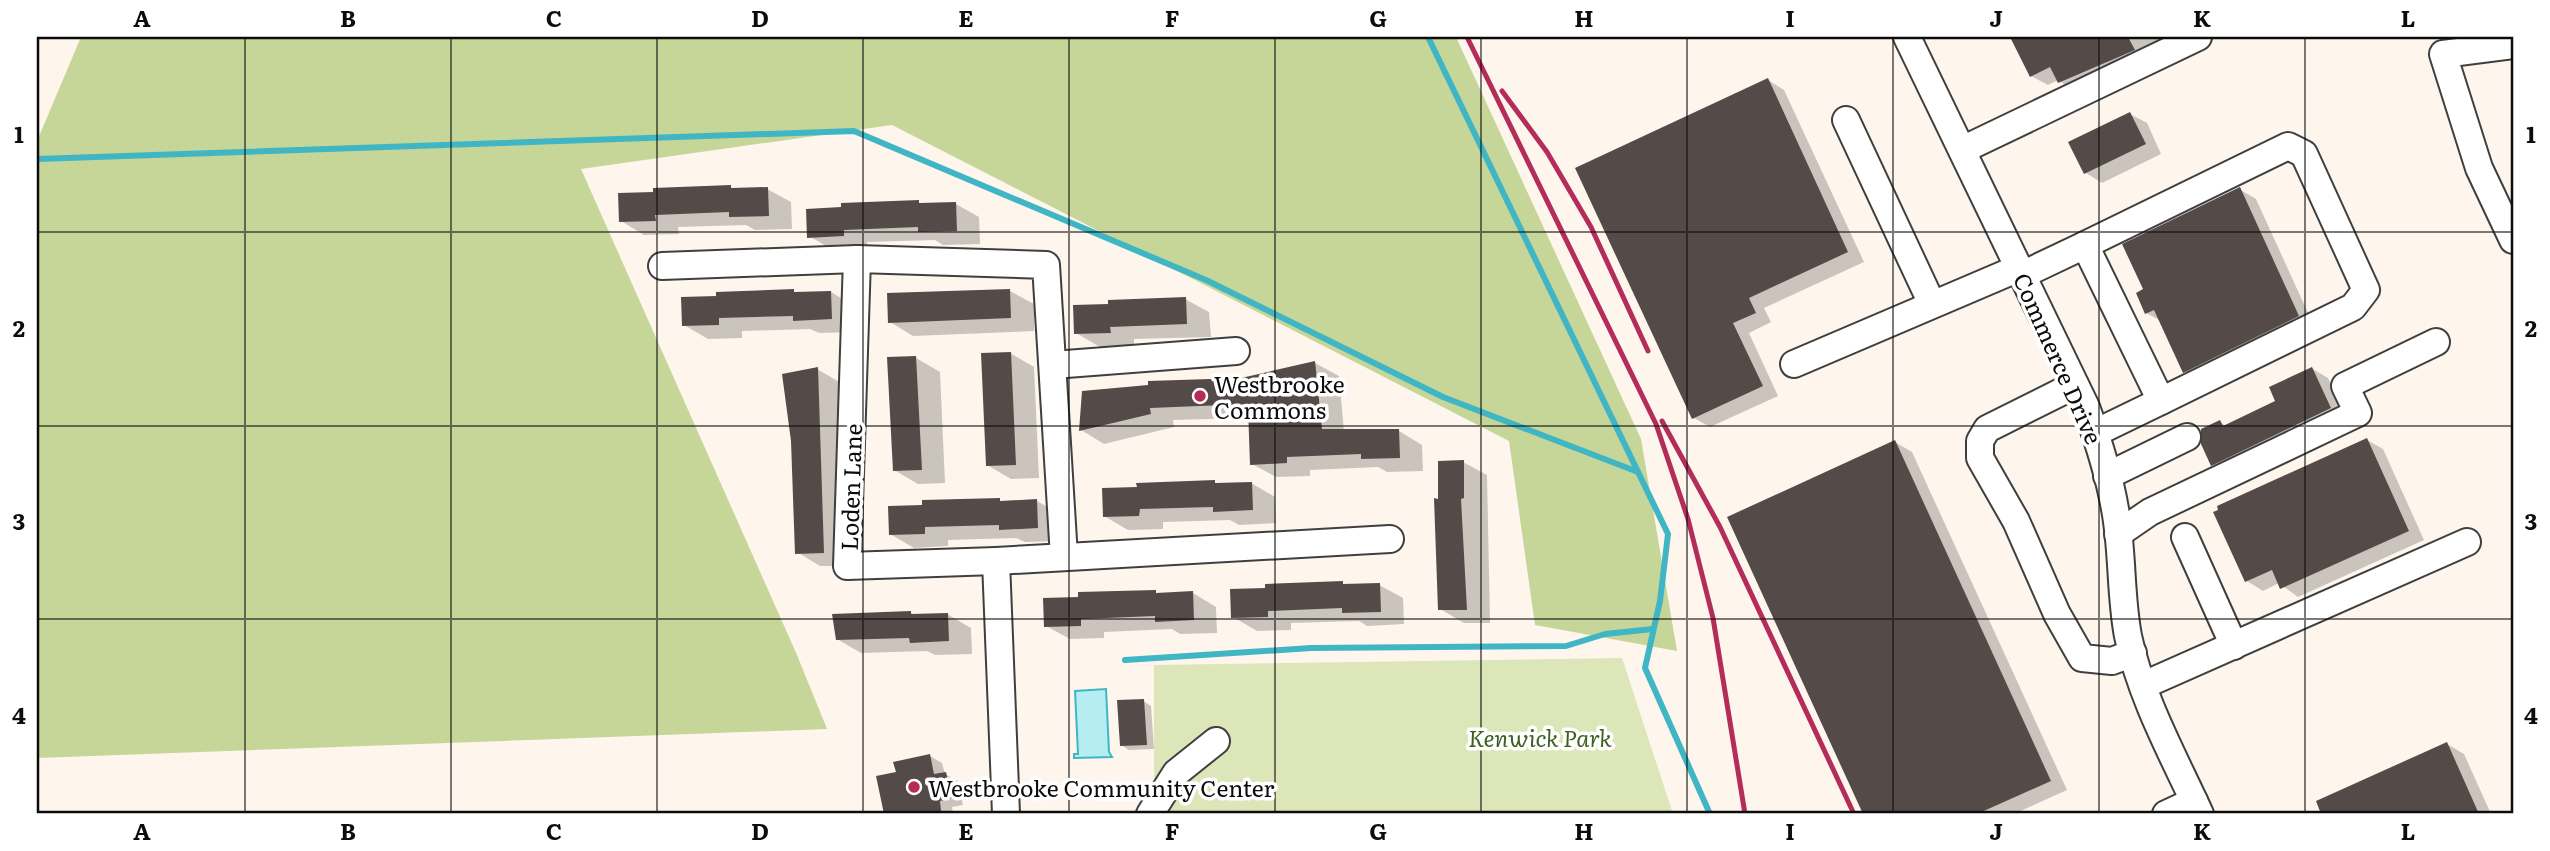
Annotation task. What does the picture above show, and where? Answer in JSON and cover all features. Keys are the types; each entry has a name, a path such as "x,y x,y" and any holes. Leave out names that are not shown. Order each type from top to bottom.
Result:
{"street":[{"name":"Commerce Drive","path":"1908,37 2075,385 2095,433 2108,476 2118,534 2122,597 2133,653 2197,808"},
{"path":"1962,150 2198,37"},
{"path":"2513,45 2443,54 2479,168 2513,240"},
{"path":"1846,120 1932,304"},
{"path":"1794,365 1932,304 2021,272 2085,245 2288,146 2304,154 2366,290 2353,307 2095,433"},
{"path":"2085,245 2161,401"},
{"path":"662,266 857,259 1046,265 1064,557"},
{"name":"Loden Lane","path":"857,259 847,566 996,561 1390,539"},
{"path":"2118,534 2150,512 2358,413 2346,386 2436,342"},
{"path":"1052,365 1236,351"},
{"path":"2075,385 1987,429 1980,441 1980,458 2016,521 2063,626 2082,658 2096,662 2112,661 2133,653"},
{"path":"2108,476 2187,437"},
{"path":"2185,537 2234,646"},
{"path":"2144,685 2467,542"},
{"path":"996,561 1006,814"},
{"path":"1150,814 1176,773 1216,741"},
{"path":"2166,814 2197,808"}],"green space":[{"path":"81,37 1456,37 1641,439 1677,651 1535,625 1509,441 892,125 581,169 797,655 827,729 37,758 37,141"},
{"name":"Kenwick Park","path":"1622,658 1673,814 1154,814 1154,665"}],"water":[{"path":"1106,689 1109,752 1112,757 1074,758 1074,754 1078,754 1075,691"}],"building":[{"path":"2010,37 2128,37 2135,50 2058,83 2050,67 2030,77"},
{"path":"1768,78 1848,252 1749,298 1756,313 1733,323 1763,386 1692,419 1575,168"},
{"path":"2130,112 2146,144 2084,174 2068,142"},
{"path":"731,185 731,188 768,187 769,216 729,217 729,212 655,215 656,221 619,222 618,193 653,192 653,188"},
{"path":"2240,187 2299,316 2183,373 2154,310 2145,314 2136,293 2143,289 2122,244"},
{"path":"919,200 919,203 956,202 957,231 918,232 918,227 844,230 844,236 807,238 806,209 841,207 841,203"},
{"path":"794,289 794,292 831,291 832,319 793,321 793,316 719,318 719,325 682,326 681,297 716,296 716,292"},
{"path":"1010,289 1011,318 888,323 887,293"},
{"name":"Westbrooke Commons","path":"1186,297 1187,324 1110,327 1111,333 1074,334 1073,305 1108,304 1108,300"},
{"path":"1011,352 1016,465 986,466 981,353"},
{"path":"916,356 922,470 893,471 887,357"},
{"path":"1315,361 1322,429 1399,429 1400,458 1361,459 1361,454 1287,457 1287,463 1250,465 1248,408 1224,410 1224,405 1150,408 1151,414 1079,431 1082,391 1148,385 1148,381 1241,378"},
{"path":"818,367 824,553 795,554 791,441 782,374"},
{"path":"2312,367 2331,408 2211,466 2201,444 2201,429 2220,420 2223,426 2275,401 2269,387"},
{"path":"2367,438 2409,531 2280,589 2272,570 2245,582 2213,512 2218,510 2217,506"},
{"path":"1895,440 2051,781 1977,814 1863,814 1727,517"},
{"path":"1464,460 1464,498 1461,499 1467,610 1438,610 1434,498 1438,499 1438,461"},
{"name":"Westbrooke Commons","path":"1215,480 1215,483 1252,482 1253,510 1213,512 1213,507 1140,509 1139,516 1103,517 1102,488 1137,487 1136,483"},
{"path":"1000,498 1000,501 1037,499 1038,528 999,530 999,525 925,527 925,534 889,535 888,506 922,505 922,500"},
{"path":"1343,581 1343,584 1380,583 1381,612 1342,613 1342,608 1268,611 1268,617 1231,618 1230,589 1265,588 1265,584"},
{"path":"1156,590 1156,593 1193,591 1194,620 1155,622 1155,616 1081,619 1081,626 1044,627 1043,598 1078,597 1078,592"},
{"path":"911,611 911,614 948,613 949,641 910,643 909,638 836,640 832,614"},
{"path":"1144,699 1147,745 1120,746 1117,700"},
{"path":"2447,742 2479,814 2321,814 2316,801"},
{"name":"Westbrooke Community Center","path":"930,754 934,774 946,772 952,798 940,801 941,811 884,814 876,776 896,772 893,762"}],"waterway":[{"path":"1428,37 1668,534 1660,601 1645,668 1710,814"},
{"path":"37,159 854,131 1206,280 1443,397 1638,472"},
{"path":"1125,660 1311,648 1566,646 1605,634 1653,629"}],"railway":[{"path":"1467,37 1656,424 1688,519 1713,618 1745,814"},
{"path":"1502,91 1547,152 1591,227 1648,351"},
{"path":"1662,421 1720,527 1854,814"}],"place":[{"name":"Westbrooke Commons","path":"1200,396"},
{"name":"Westbrooke Community Center","path":"914,787"}]}
